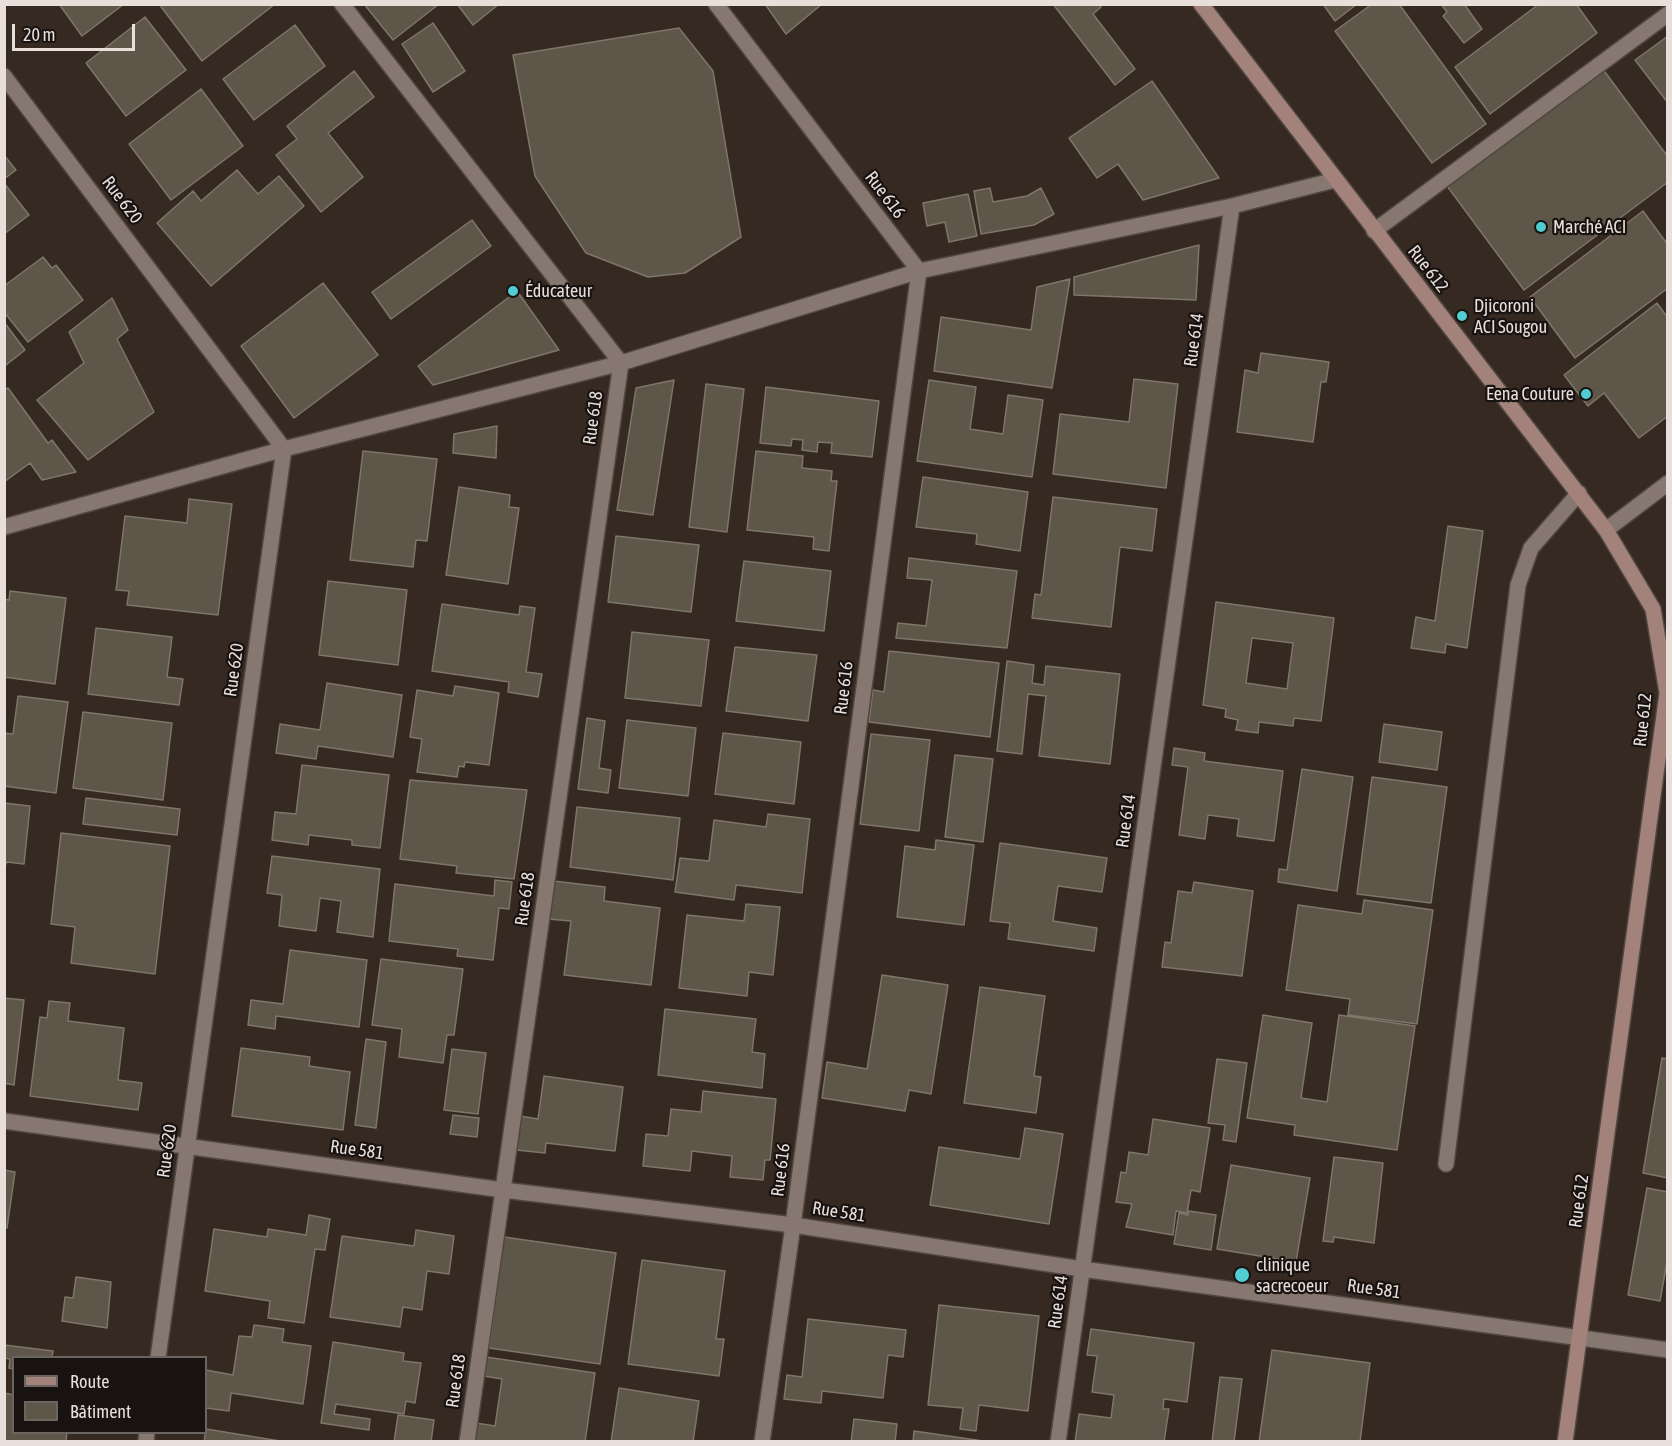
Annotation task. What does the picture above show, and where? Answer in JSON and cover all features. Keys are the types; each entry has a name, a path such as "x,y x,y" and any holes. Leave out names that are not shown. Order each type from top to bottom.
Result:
{"street":[{"path":"342,4 621,363"},
{"name":"Rue 616","path":"716,4 919,271 794,1225 762,1442"},
{"name":"Rue 612","path":"1201,4 1374,231 1579,493 1606,530 1653,609 1667,693 1565,1442"},
{"path":"1374,231 1668,14"},
{"name":"Rue 620","path":"4,76 284,449 158,1356"},
{"path":"4,527 284,449 621,363 919,271 1232,206 1335,180"},
{"name":"Rue 614","path":"1058,1442 1232,206"},
{"name":"Rue 618","path":"467,1442 621,363"},
{"path":"1606,530 1668,483"},
{"path":"1446,1164 1518,585 1531,548 1579,493"},
{"name":"Rue 581","path":"4,1121 503,1190 794,1225 1082,1269 1668,1350"}],"building":[{"path":"59,4 124,4 82,36"},
{"path":"159,4 275,4 202,61"},
{"path":"364,4 439,4 393,40"},
{"path":"457,4 499,4 473,25"},
{"path":"765,4 822,4 786,34"},
{"path":"1053,4 1099,4 1101,7 1093,14 1135,69 1115,85"},
{"path":"1323,4 1357,4 1335,21"},
{"path":"1372,4 1399,4 1486,124 1432,163 1335,31"},
{"path":"1441,4 1464,4 1482,29 1464,43 1443,16 1447,12"},
{"path":"1539,4 1576,4 1597,33 1490,114 1455,67"},
{"path":"145,17 186,70 126,116 86,63"},
{"path":"433,23 465,71 433,92 402,44"},
{"path":"295,25 325,66 254,120 223,79"},
{"path":"679,28 713,71 741,237 685,273 648,277 586,253 535,176 513,55"},
{"path":"1668,36 1668,103 1635,60"},
{"path":"1602,68 1668,157 1668,182 1524,290 1447,186"},
{"path":"354,71 374,97 328,133 363,177 321,212 276,155 297,139 287,126"},
{"path":"1152,81 1219,178 1143,200 1118,164 1097,178 1069,138"},
{"path":"201,89 243,146 171,200 129,144"},
{"path":"4,155 16,170 4,179"},
{"path":"237,170 258,194 279,176 304,206 211,286 157,223 193,191 201,201"},
{"path":"4,183 29,215 4,234"},
{"path":"990,188 993,202 1027,196 1041,188 1054,214 1034,225 981,234 974,191"},
{"path":"968,194 977,236 949,242 945,222 927,226 923,203"},
{"path":"1643,211 1668,245 1668,288 1575,358 1530,297"},
{"path":"472,220 491,246 391,319 372,292"},
{"path":"1199,245 1196,300 1074,295 1074,277"},
{"path":"43,257 52,268 56,265 83,300 28,342 4,312 4,286"},
{"path":"1070,279 1052,388 934,371 941,317 1031,330 1037,287"},
{"path":"323,283 378,355 294,418 241,346"},
{"path":"517,291 559,350 433,385 418,366"},
{"path":"112,298 128,330 117,339 154,412 88,460 37,400 84,363 69,332"},
{"path":"1657,303 1668,318 1668,416 1639,438 1604,393 1588,406 1564,375"},
{"path":"4,322 25,350 6,365 4,363"},
{"path":"1261,353 1329,362 1326,382 1321,382 1313,442 1237,432 1245,370 1258,373"},
{"path":"1134,379 1178,384 1166,488 1053,474 1060,414 1129,422"},
{"path":"674,380 653,515 617,510 636,388"},
{"path":"929,380 976,387 970,429 1003,434 1008,395 1043,400 1032,477 917,461"},
{"path":"706,384 744,389 727,532 689,527"},
{"path":"766,387 879,401 872,457 831,453 832,443 818,442 817,452 802,450 803,440 792,439 791,446 760,443"},
{"path":"8,388 48,443 52,440 76,472 42,480 30,463 4,482 4,390"},
{"path":"497,426 496,458 453,453 454,434"},
{"path":"363,451 437,459 427,541 416,540 413,567 350,560"},
{"path":"756,451 803,456 802,468 832,471 831,481 837,481 829,551 813,549 814,537 747,530"},
{"path":"923,477 1028,492 1020,551 976,544 977,534 916,527"},
{"path":"459,487 510,495 509,507 519,508 508,584 446,575"},
{"path":"1053,497 1157,509 1152,551 1120,547 1111,627 1032,618 1035,594 1041,595"},
{"path":"189,499 232,504 218,615 127,605 129,591 116,590 125,516 187,523"},
{"path":"1448,526 1483,531 1467,648 1446,644 1445,653 1411,648 1416,617 1435,621"},
{"path":"616,536 699,545 691,612 608,602"},
{"path":"909,558 1017,571 1007,648 896,638 898,623 926,626 932,580 907,578"},
{"path":"744,561 831,571 824,631 736,621"},
{"path":"328,581 407,590 398,665 319,655"},
{"path":"10,591 66,598 55,684 4,677 4,599 9,600"},
{"path":"1216,602 1334,618 1321,721 1294,718 1293,726 1259,722 1258,733 1236,730 1238,720 1225,717 1226,709 1203,705","holes":["1252,638 1293,643 1287,689 1246,683"]},
{"path":"442,604 519,615 520,606 535,608 526,672 542,674 538,697 508,692 509,682 432,671"},
{"path":"96,628 172,637 167,677 183,679 179,705 88,694"},
{"path":"632,632 709,640 701,706 625,698"},
{"path":"735,647 817,655 808,721 726,711"},
{"path":"889,651 999,663 990,737 869,722 873,690 884,692"},
{"path":"1007,661 1034,665 1032,683 1044,685 1046,666 1120,674 1110,764 1039,756 1046,696 1028,694 1022,754 997,751"},
{"path":"327,683 402,695 393,757 318,746 316,759 276,753 280,724 320,730"},
{"path":"455,686 499,693 489,765 465,762 464,767 459,766 457,777 417,772 422,739 410,737 417,690 453,696"},
{"path":"18,696 68,702 56,793 4,786 4,733 13,734"},
{"path":"83,712 172,723 163,800 73,788"},
{"path":"587,718 605,721 599,768 611,770 608,793 578,789"},
{"path":"627,720 696,728 688,796 619,788"},
{"path":"1384,724 1442,732 1437,770 1379,762"},
{"path":"723,733 801,742 794,804 715,794"},
{"path":"871,734 930,740 919,831 860,824"},
{"path":"1174,748 1205,753 1204,761 1283,771 1274,841 1237,836 1239,819 1208,815 1205,839 1179,835 1188,767 1172,765"},
{"path":"955,755 993,759 983,842 945,837"},
{"path":"302,765 389,775 380,848 352,845 352,840 309,835 308,845 272,840 275,812 296,814"},
{"path":"1302,769 1353,777 1337,891 1278,882 1279,869 1287,870"},
{"path":"1372,777 1447,787 1431,903 1357,894"},
{"path":"410,780 527,790 514,879 456,873 457,866 400,859"},
{"path":"86,798 180,809 177,835 83,824"},
{"path":"4,803 30,806 24,864 7,862 4,867"},
{"path":"577,807 680,818 673,880 570,867"},
{"path":"768,814 810,819 802,893 736,885 734,900 675,892 680,858 709,861 714,820 766,827"},
{"path":"61,833 170,846 155,974 71,963 75,927 51,924"},
{"path":"936,840 974,845 964,925 897,917 905,846 935,850"},
{"path":"1000,843 1107,858 1102,892 1058,886 1053,921 1097,928 1094,951 1008,939 1010,923 990,921"},
{"path":"272,856 380,869 373,937 337,932 341,901 320,898 316,931 279,926 282,895 267,893"},
{"path":"495,880 512,882 509,909 499,908 493,960 457,956 458,949 389,941 395,884 494,896"},
{"path":"553,881 605,887 604,901 660,908 651,985 564,975 571,921 548,919"},
{"path":"1194,882 1253,891 1242,976 1162,967 1165,942 1171,943 1178,891 1192,893"},
{"path":"1364,900 1433,910 1417,1024 1348,1015 1350,999 1286,990 1298,905 1362,914"},
{"path":"746,904 780,907 773,975 749,972 747,996 679,988 687,915 744,921"},
{"path":"290,950 367,960 359,1027 276,1016 275,1029 248,1025 251,1000 283,1004"},
{"path":"381,959 463,969 454,1035 447,1035 443,1063 399,1057 402,1029 372,1025"},
{"path":"882,975 948,985 931,1094 909,1090 905,1111 822,1098 827,1062 867,1069"},
{"path":"980,987 1045,996 1034,1076 1041,1077 1036,1113 964,1103"},
{"path":"4,998 24,1000 14,1085 4,1083"},
{"path":"49,1001 70,1003 68,1021 124,1028 118,1080 142,1083 138,1110 30,1096 40,1017 47,1018"},
{"path":"665,1009 756,1019 752,1052 765,1054 762,1088 658,1075"},
{"path":"1263,1015 1312,1023 1301,1098 1327,1102 1339,1015 1415,1026 1397,1150 1294,1135 1295,1125 1247,1118"},
{"path":"366,1039 386,1042 376,1128 355,1125"},
{"path":"241,1048 310,1057 309,1066 350,1072 343,1130 232,1116"},
{"path":"452,1049 486,1053 478,1114 444,1110"},
{"path":"1662,1058 1668,1059 1668,1178 1643,1173"},
{"path":"1217,1059 1247,1063 1236,1142 1223,1140 1225,1125 1208,1123"},
{"path":"544,1076 623,1087 615,1151 546,1143 545,1153 516,1150 520,1116 538,1119"},
{"path":"703,1091 776,1099 770,1160 765,1160 763,1180 730,1177 732,1156 692,1151 690,1171 643,1166 646,1134 668,1136 671,1109 701,1112"},
{"path":"453,1115 479,1118 477,1137 450,1134"},
{"path":"1153,1119 1210,1128 1200,1192 1191,1190 1187,1213 1176,1211 1173,1235 1126,1227 1132,1204 1116,1202 1121,1172 1126,1173 1129,1152 1148,1155"},
{"path":"1025,1128 1063,1134 1049,1224 930,1205 939,1147 1020,1159"},
{"path":"1334,1157 1383,1163 1374,1243 1334,1237 1333,1242 1323,1241"},
{"path":"1231,1165 1310,1178 1296,1262 1217,1249"},
{"path":"4,1170 15,1172 7,1228 4,1228"},
{"path":"1647,1188 1668,1192 1668,1256 1660,1301 1628,1295"},
{"path":"1189,1211 1216,1215 1211,1250 1174,1244 1179,1213 1188,1215"},
{"path":"309,1215 330,1219 325,1250 315,1249 304,1323 268,1318 270,1301 205,1291 214,1229 267,1237 268,1229 306,1235"},
{"path":"416,1230 454,1236 449,1274 427,1271 422,1310 403,1307 400,1327 330,1317 342,1236 414,1246"},
{"path":"504,1237 616,1253 600,1364 489,1348"},
{"path":"642,1260 725,1271 716,1339 724,1339 719,1376 628,1364"},
{"path":"76,1277 111,1282 107,1328 62,1321 65,1297 73,1298"},
{"path":"939,1305 1039,1316 1028,1411 979,1405 976,1431 960,1429 963,1408 928,1405"},
{"path":"808,1319 906,1330 903,1357 888,1355 883,1398 822,1391 821,1403 784,1399 787,1375 802,1377"},
{"path":"254,1325 284,1329 282,1342 311,1346 303,1404 231,1393 229,1411 207,1408 207,1370 233,1375 239,1336 252,1337"},
{"path":"1091,1329 1194,1343 1187,1402 1164,1399 1163,1409 1169,1409 1164,1442 1075,1442 1079,1414 1111,1418 1114,1395 1092,1392 1097,1356 1087,1355"},
{"path":"333,1342 404,1353 403,1361 421,1363 415,1403 406,1401 404,1414 336,1404 334,1414 370,1419 369,1430 321,1423"},
{"path":"4,1345 53,1351 52,1356 12,1356 12,1369 9,1368 10,1359 4,1358"},
{"path":"1272,1350 1370,1363 1360,1442 1259,1442"},
{"path":"486,1357 595,1373 585,1442 474,1442 476,1423 495,1426 502,1379 484,1376"},
{"path":"1220,1377 1242,1379 1234,1442 1212,1442"},
{"path":"619,1388 699,1401 693,1442 611,1442"},
{"path":"4,1393 12,1395 12,1434 67,1434 66,1442 4,1442"},
{"path":"398,1415 434,1420 431,1442 394,1442"},
{"path":"854,1419 897,1424 895,1442 851,1442"},
{"path":"207,1429 286,1442 204,1442"},
{"path":"914,1431 990,1442 913,1442"}],"place":[{"name":"Marché ACI","path":"1541,227"},
{"name":"Éducateur","path":"513,291"},
{"name":"Djicoroni ACI Sougou","path":"1462,316"},
{"name":"Eena Couture","path":"1586,394"},
{"name":"clinique sacrecoeur","path":"1242,1275"}]}
